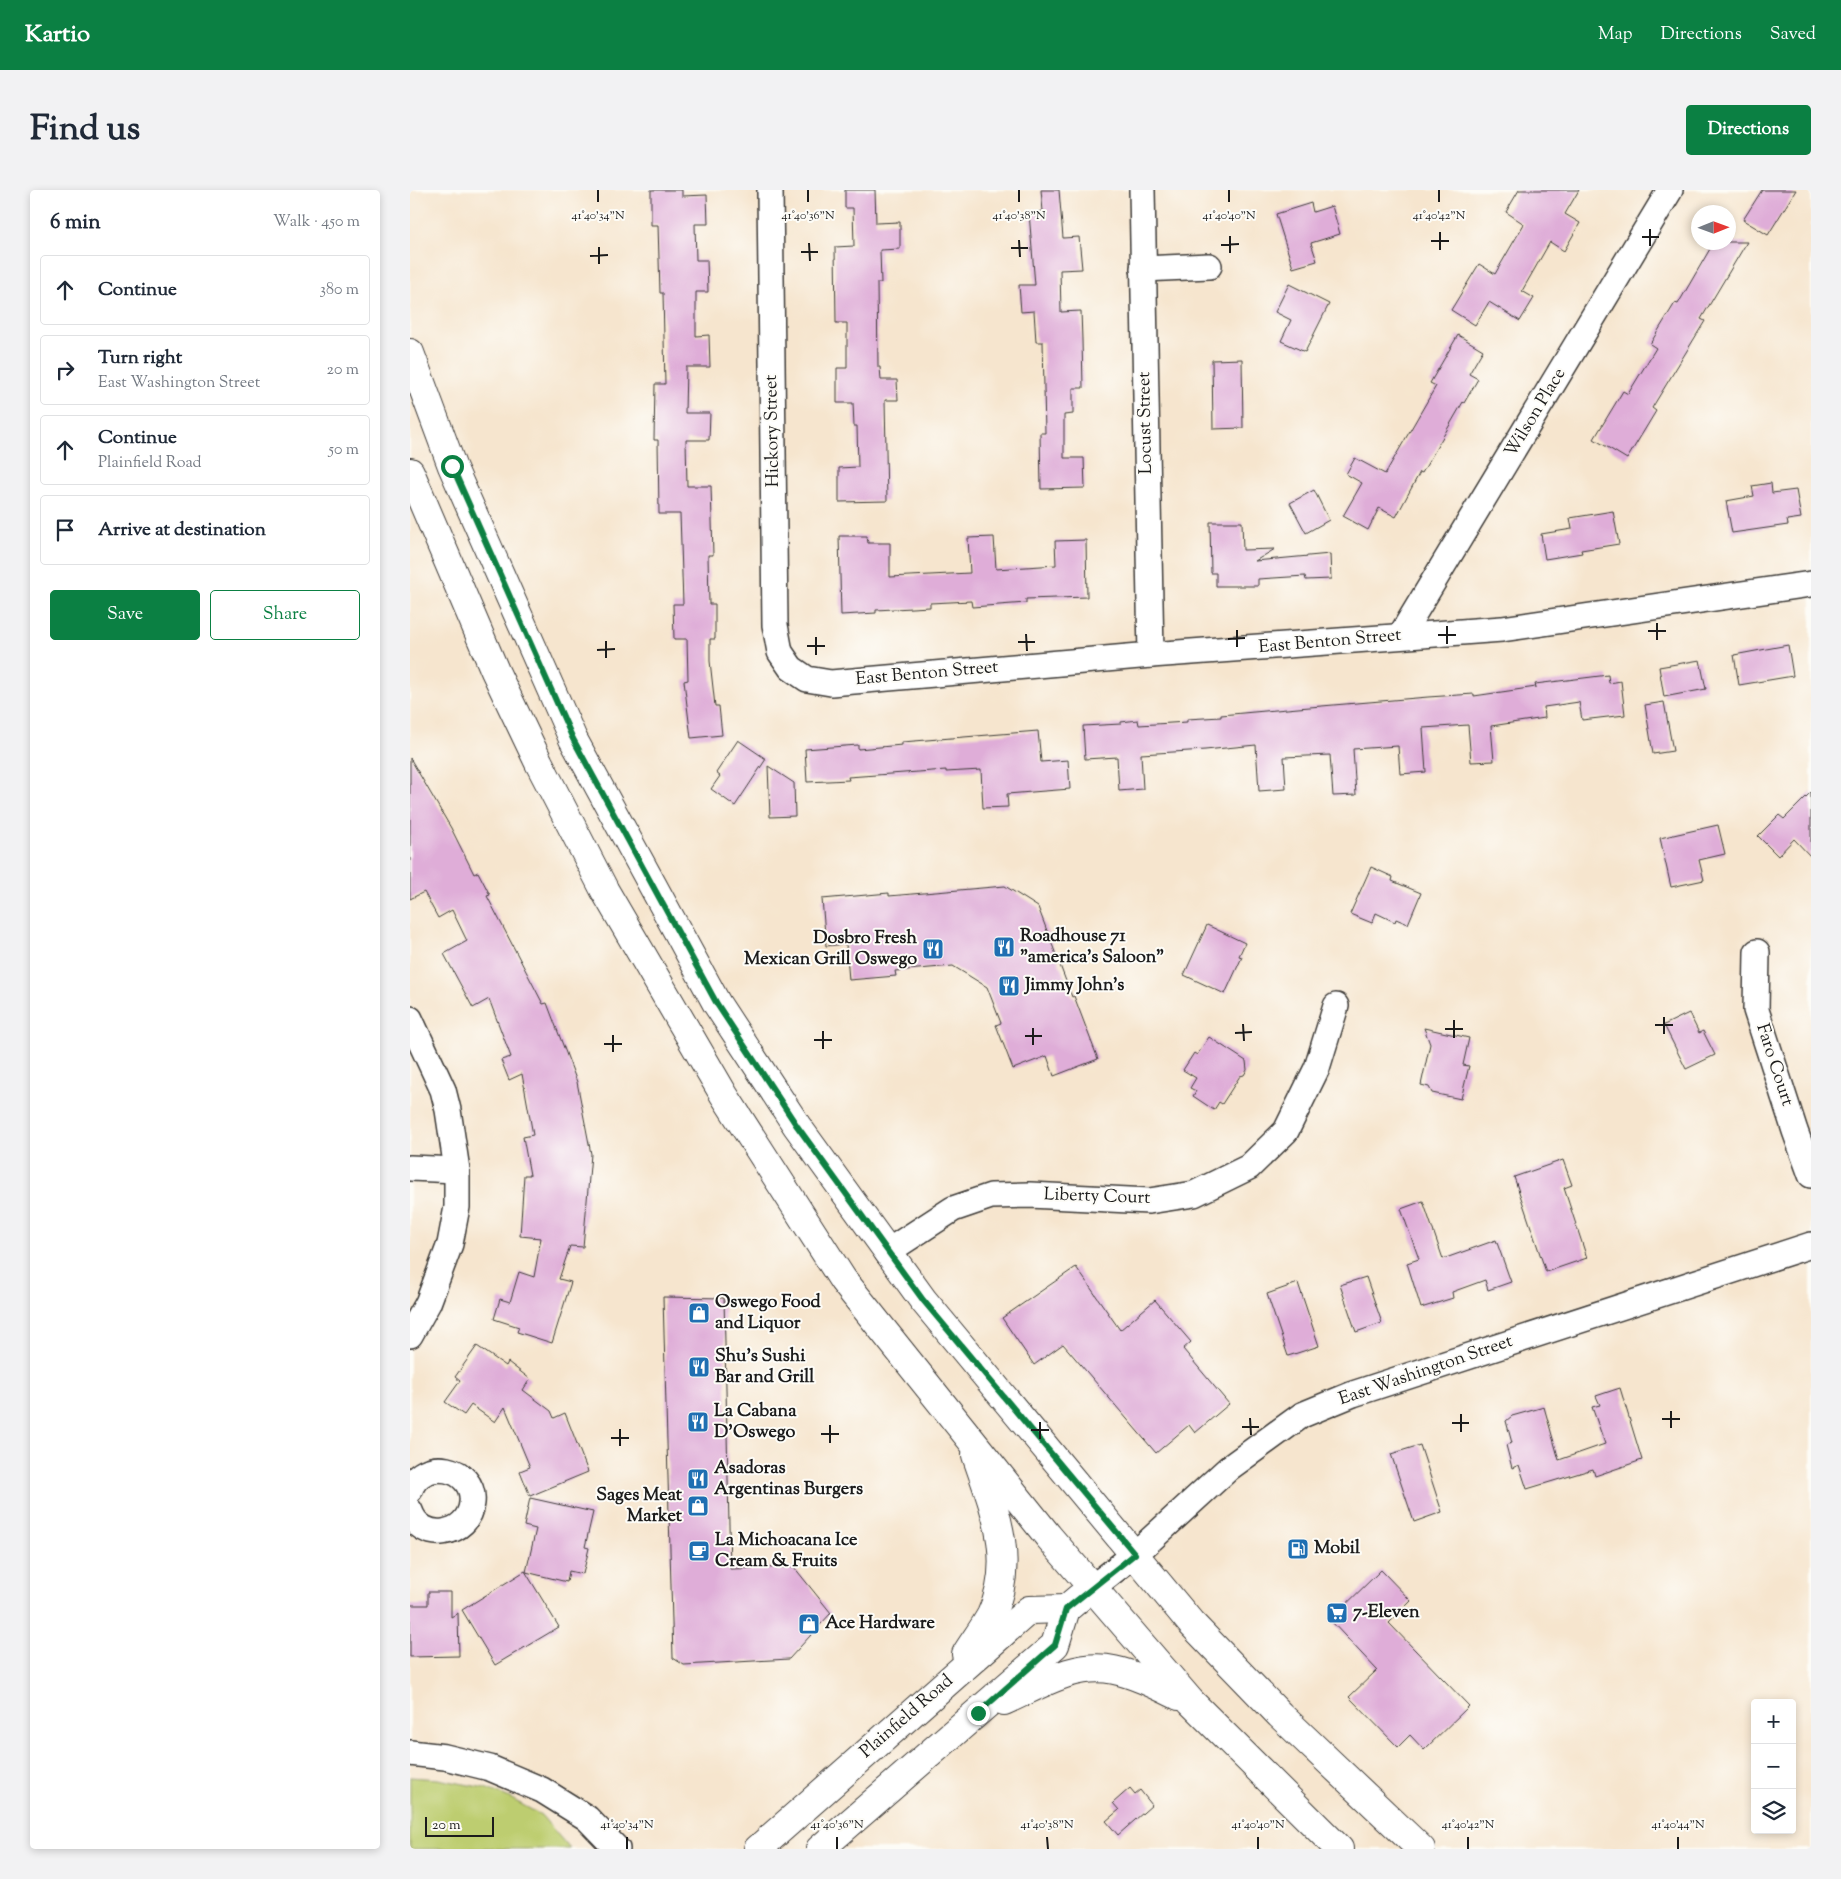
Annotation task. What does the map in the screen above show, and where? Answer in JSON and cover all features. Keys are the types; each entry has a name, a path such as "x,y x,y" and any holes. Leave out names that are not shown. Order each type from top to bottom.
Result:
{"main road":[{"path":"410,353 452,466 573,739 717,1004 797,1126 923,1300 1191,1623 1280,1715 1422,1849"},
{"path":"410,472 495,671 604,891 724,1094 843,1280 1092,1588 1191,1702 1339,1849"},
{"path":"949,1680 990,1616 999,1592 1004,1567 999,1526 971,1439"},
{"path":"820,1849 1055,1645 1066,1609 1092,1588"},
{"name":"Plainfield Road","path":"758,1849 1029,1610 1066,1609"},
{"path":"978,1713 1058,1677 1080,1670 1096,1669 1114,1670 1130,1674 1191,1702"}],"street":[{"name":"Hickory Street","path":"770,190 775,624 780,652 791,668"},
{"name":"Locust Street","path":"1142,190 1151,655"},
{"name":"Wilson Place","path":"1401,636 1670,190"},
{"path":"1143,269 1209,266"},
{"name":"East Benton Street","path":"791,668 807,679 831,683 1151,655 1502,629 1811,584"},
{"name":"Faro Court","path":"1757,952 1756,1010 1811,1175"},
{"name":"Liberty Court","path":"887,1252 953,1209 991,1196 1030,1195 1149,1201 1194,1194 1249,1167 1286,1131 1317,1068 1336,1006"},
{"path":"410,1019 416,1046 443,1090 457,1170 457,1207 450,1244 428,1303 410,1335"},
{"path":"410,1168 457,1170"},
{"name":"East Washington Street","path":"1092,1588 1135,1554 1228,1468 1302,1415 1353,1394 1811,1245"},
{"path":"410,1511 418,1525 427,1530 437,1533 448,1532 466,1521 471,1512 473,1501 471,1490 466,1481 458,1473 448,1469 437,1468 412,1479"},
{"path":"410,1753 445,1757 490,1768 542,1790 587,1818 617,1849"}],"green space":[{"path":"410,1777 438,1779 485,1788 508,1797 541,1815 570,1849 410,1849"}],"building":[{"path":"651,190 682,190 682,196 707,195 708,224 695,224 696,260 707,260 708,292 696,292 696,336 709,335 710,367 686,367 685,413 710,413 709,440 686,440 687,486 711,486 713,555 708,555 709,604 715,604 715,639 710,639 710,661 715,706 719,706 722,735 691,738 684,681 688,680 687,639 674,639 673,604 683,604 680,514 659,514 658,440 654,440 655,384 665,384 663,293 660,293 658,225 651,225"},
{"path":"845,190 875,190 876,223 900,222 900,249 880,250 881,283 877,283 878,367 880,367 881,380 897,380 898,400 885,400 887,501 839,502 839,468 858,467 857,426 854,426 853,403 837,403 837,368 847,368 847,323 836,323 835,247 854,246 853,208 845,208"},
{"path":"1041,190 1059,190 1063,238 1079,237 1082,269 1060,270 1061,312 1081,311 1082,340 1083,388 1073,388 1073,414 1064,415 1064,458 1084,458 1085,488 1041,489 1040,433 1045,433 1043,342 1036,342 1034,311 1021,312 1019,285 1035,285 1029,213 1043,211"},
{"path":"1519,190 1579,190 1565,214 1580,223 1564,251 1550,242 1522,291 1534,298 1520,321 1489,302 1475,325 1451,310 1479,264 1495,274 1524,224 1506,212"},
{"path":"1762,190 1796,190 1768,235 1743,220"},
{"path":"1311,203 1313,212 1332,206 1340,234 1311,243 1317,261 1293,268 1276,214"},
{"path":"1736,242 1747,242 1701,319 1705,321 1652,408 1656,411 1627,459 1594,439 1623,391 1628,394 1656,348 1650,344 1675,303 1678,304 1709,250 1736,250"},
{"path":"1289,284 1329,304 1305,352 1281,341 1291,320 1275,312"},
{"path":"1458,335 1483,350 1469,374 1478,379 1422,473 1420,472 1396,517 1379,508 1368,530 1343,516 1362,483 1346,474 1355,458 1385,474 1436,386 1430,383"},
{"path":"1242,359 1243,428 1213,429 1212,360"},
{"path":"1771,483 1772,493 1796,490 1801,518 1787,520 1788,525 1732,533 1726,501 1754,496 1752,486"},
{"path":"1314,490 1329,520 1306,533 1290,503"},
{"path":"1613,511 1619,544 1581,550 1582,553 1545,559 1541,534 1572,529 1570,518"},
{"path":"1210,522 1242,522 1243,550 1275,549 1255,561 1330,554 1331,579 1306,580 1305,576 1258,579 1258,586 1216,586 1216,573 1211,573"},
{"path":"839,536 867,536 868,543 890,543 890,577 970,573 968,538 994,537 996,569 1056,565 1055,541 1086,540 1087,597 1026,599 1026,603 972,607 971,601 930,603 930,607 876,610 876,613 841,615"},
{"path":"1788,645 1793,676 1739,685 1734,655"},
{"path":"1700,660 1706,689 1664,697 1659,667"},
{"path":"1608,675 1609,683 1621,681 1625,715 1582,720 1579,702 1544,707 1545,718 1491,726 1494,761 1471,762 1468,725 1423,728 1426,772 1400,774 1398,746 1353,749 1356,795 1333,796 1330,755 1284,757 1286,789 1259,791 1256,745 1141,754 1143,789 1119,791 1117,757 1085,759 1083,726 1121,724 1121,722 1138,720 1139,725 1187,722 1187,719 1298,708 1428,697 1474,694 1474,696 1536,687 1535,684"},
{"path":"1664,702 1673,751 1653,754 1645,705"},
{"path":"1038,731 1041,762 1068,760 1070,789 1007,794 1008,807 983,808 981,770 946,772 946,770 848,777 849,780 807,782 805,749 858,745 858,749 902,745 902,742"},
{"path":"738,740 766,759 735,806 711,789 720,776 716,773"},
{"path":"410,758 451,828 474,874 478,872 490,895 487,896 543,1004 547,1003 577,1082 591,1154 583,1247 570,1246 559,1279 571,1282 552,1343 517,1332 519,1327 494,1319 500,1299 510,1302 519,1272 534,1277 541,1238 520,1236 524,1175 530,1175 523,1137 533,1135 522,1074 509,1080 501,1060 511,1057 489,999 473,1008 444,954 467,941 452,910 438,918 424,892 410,899"},
{"path":"768,766 794,783 795,816 770,817"},
{"path":"1811,792 1811,857 1794,839 1778,856 1758,836 1779,815 1784,819"},
{"path":"1718,825 1725,854 1699,860 1704,880 1671,887 1660,838"},
{"path":"1371,867 1393,877 1392,881 1421,893 1408,924 1396,919 1395,922 1376,913 1372,923 1350,914"},
{"path":"1005,886 1038,907 1098,1059 1054,1076 1047,1056 1013,1069 996,1025 1001,1023 987,987 953,966 895,971 896,976 849,980 846,944 826,946 822,899 889,893 889,896"},
{"path":"1207,925 1245,943 1239,956 1242,957 1225,994 1184,975"},
{"path":"1689,1013 1699,1033 1703,1031 1715,1055 1686,1069 1664,1025"},
{"path":"1424,1028 1469,1038 1463,1065 1469,1066 1461,1099 1432,1093 1429,1087 1421,1085 1430,1044"},
{"path":"1209,1037 1246,1061 1247,1070 1244,1075 1240,1076 1222,1104 1219,1102 1214,1110 1193,1096 1196,1091 1190,1088 1196,1078 1183,1070 1194,1053 1197,1055"},
{"path":"1563,1160 1572,1185 1564,1188 1587,1258 1546,1272 1514,1177"},
{"path":"1423,1201 1443,1259 1496,1240 1511,1282 1488,1290 1485,1280 1452,1292 1453,1298 1421,1308 1407,1263 1419,1259 1401,1209"},
{"path":"1076,1267 1120,1330 1155,1300 1191,1342 1183,1349 1229,1404 1195,1433 1189,1425 1156,1453 1063,1344 1034,1365 1002,1318"},
{"path":"1366,1277 1382,1323 1356,1332 1340,1285"},
{"path":"1298,1283 1319,1346 1288,1356 1267,1294"},
{"path":"663,1297 724,1298 730,1569 794,1567 831,1613 789,1659 684,1665 673,1658"},
{"path":"477,1346 506,1366 508,1362 530,1379 523,1390 551,1411 554,1418 565,1413 588,1472 530,1496 520,1471 530,1467 505,1407 495,1422 471,1405 464,1415 445,1402 460,1381 455,1377"},
{"path":"1620,1388 1642,1460 1595,1476 1593,1469 1527,1489 1519,1465 1512,1468 1506,1445 1512,1443 1506,1421 1512,1416 1544,1407 1559,1460 1605,1444 1592,1407 1600,1405 1596,1396"},
{"path":"1420,1445 1442,1512 1414,1522 1391,1454"},
{"path":"530,1498 593,1512 585,1547 589,1548 583,1574 569,1571 567,1582 526,1572 536,1529 524,1526"},
{"path":"1381,1570 1411,1601 1389,1623 1469,1706 1424,1750 1410,1735 1398,1747 1349,1697 1377,1670 1330,1620"},
{"path":"525,1571 559,1627 495,1665 462,1610"},
{"path":"428,1592 451,1592 451,1617 458,1613 459,1656 410,1657 410,1605 428,1605"},
{"path":"1130,1788 1135,1794 1140,1790 1152,1805 1118,1835 1106,1821 1119,1810 1113,1803"}],"place":[{"name":"Roadhouse 71 \"america's Saloon\"","path":"1004,947"},
{"name":"Dosbro Fresh Mexican Grill Oswego","path":"933,949"},
{"name":"Jimmy John's","path":"1009,986"},
{"name":"Oswego Food and Liquor","path":"699,1313"},
{"name":"Shu's Sushi Bar and Grill","path":"699,1367"},
{"name":"La Cabana D'Oswego","path":"698,1422"},
{"name":"Asadoras Argentinas Burgers","path":"698,1479"},
{"name":"Sages Meat Market","path":"698,1506"},
{"name":"Mobil","path":"1298,1549"},
{"name":"La Michoacana Ice Cream & Fruits","path":"699,1551"},
{"name":"7-Eleven","path":"1337,1613"},
{"name":"Ace Hardware","path":"809,1624"}],"route":[{"path":"452,466 573,739 717,1004 797,1126 923,1300 1135,1554 1066,1609 1055,1645 978,1713"}]}
